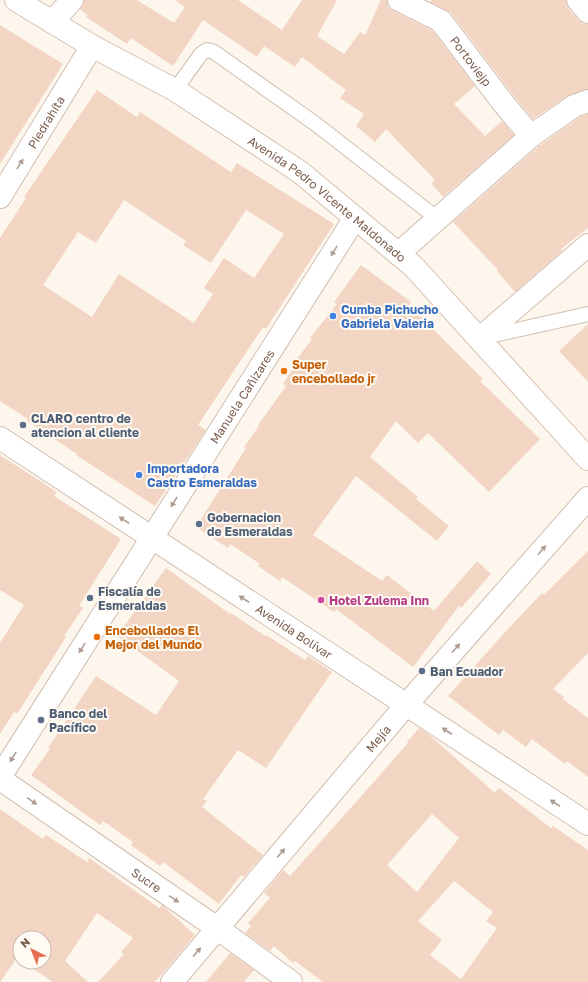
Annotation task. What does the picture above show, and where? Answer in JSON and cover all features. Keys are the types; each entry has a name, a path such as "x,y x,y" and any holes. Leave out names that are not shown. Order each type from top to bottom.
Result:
{"street":[{"name":"Avenida Pedro Vicente Maldonado","path":"16,0 92,46 175,90 300,172 413,266 479,339 586,451"},
{"path":"52,22 72,0"},
{"name":"Portoviejp","path":"399,0 441,21 504,104 531,136"},
{"path":"578,0 588,12"},
{"name":"Piedrahíta","path":"0,197 92,46"},
{"path":"398,254 531,136 574,106 588,100"},
{"name":"Manuela Cañizares","path":"0,778 355,218"},
{"path":"479,339 588,245"},
{"name":"Avenida Bolívar","path":"0,438 588,824"},
{"name":"Mejía","path":"172,982 406,705 588,498"},
{"name":"Sucre","path":"0,778 217,928 291,982"}],"lane":[{"path":"175,90 201,54 208,50 214,52 317,125 438,219"},
{"path":"479,339 588,314"}],"building":[{"path":"84,0 137,0 174,23 185,7 175,0 238,0 282,30 302,0 337,0 317,36 344,54 360,32 365,35 381,0 387,0 388,7 393,11 433,31 475,86 454,104 485,136 502,121 514,135 443,197 431,183 435,180 386,129 375,142 356,126 364,114 340,98 346,90 302,57 295,67 264,46 257,57 203,20 173,66 131,38 127,44 86,17 87,15 80,9 84,3"},
{"path":"432,0 566,0 568,8 578,20 583,24 588,24 588,89 567,96 533,119 451,13 430,2"},
{"path":"0,25 63,64 0,164"},
{"path":"97,90 137,117 140,112 231,172 237,163 334,224 266,329 263,327 198,425 206,430 155,506 76,455 77,454 27,421 28,419 0,401 0,238 26,198 24,197","holes":["124,200 186,241 183,245 211,263 246,210 284,234 254,278 224,258 204,288 213,294 194,323 119,274 92,317 43,285 78,232 96,243"]},
{"path":"588,114 588,228 561,249 562,251 515,292 497,271 498,270 453,222 539,146 580,117"},
{"path":"361,265 411,302 409,305 483,379 480,381 540,439 489,492 428,433 418,443 396,421 370,457 418,497 416,499 449,526 437,541 356,476 313,535 382,581 387,575 434,611 477,561 491,574 461,608 459,606 413,667 336,609 334,612 282,577 280,581 258,566 260,564 230,544 228,548 196,527 246,448 244,447 259,426 258,425 286,386 283,384 298,360 297,359 312,339 310,338 337,304 334,302"},
{"path":"588,324 588,382 559,351"},
{"path":"0,455 57,492 54,496 121,539 79,606 83,608 64,636 66,637 17,714 14,712 0,734 0,643 24,605 0,590"},
{"path":"588,551 588,653 553,689 564,697 563,699 588,718 588,777 567,761 565,764 532,739 526,747 503,730 499,735 448,696 542,593 544,595"},
{"path":"166,568 230,614 231,613 265,636 266,635 305,660 308,656 332,672 266,768 238,750 203,799 207,801 202,807 263,855 244,877 241,875 219,904 163,862 160,866 131,845 133,842 103,821 100,825 31,775 50,749 48,748 96,676 156,715 179,681 117,636"},
{"path":"419,728 427,733 495,793 499,788 551,828 553,826 588,850 588,982 323,982 295,961 293,963 274,946 270,951 245,933 251,926 248,923 270,898 264,893 283,870 290,876 408,743 407,742","holes":["432,814 459,838 417,892 387,865","454,881 493,912 486,921 497,928 461,979 430,955 442,940 418,921"]},
{"path":"0,809 43,839 46,835 87,862 89,858 159,908 162,905 195,935 155,982 98,982 124,954 121,952 133,938 97,913 65,961 88,982 53,982 35,970 52,970 52,930 12,930 12,965 0,982"},
{"path":"230,953 254,970 244,982 206,982"}],"place":[{"name":"Cumba Pichucho Gabriela Valeria","path":"333,316"},
{"name":"Super encebollado jr","path":"284,371"},
{"name":"CLARO centro de atencion al cliente","path":"23,425"},
{"name":"Importadora Castro Esmeraldas","path":"139,475"},
{"name":"Gobernacion de Esmeraldas","path":"199,524"},
{"name":"Fiscalía de Esmeraldas","path":"90,598"},
{"name":"Hotel Zulema Inn","path":"321,600"},
{"name":"Encebollados El Mejor del Mundo","path":"97,637"},
{"name":"Ban Ecuador","path":"422,671"},
{"name":"Banco del Pacífico","path":"41,720"}]}
